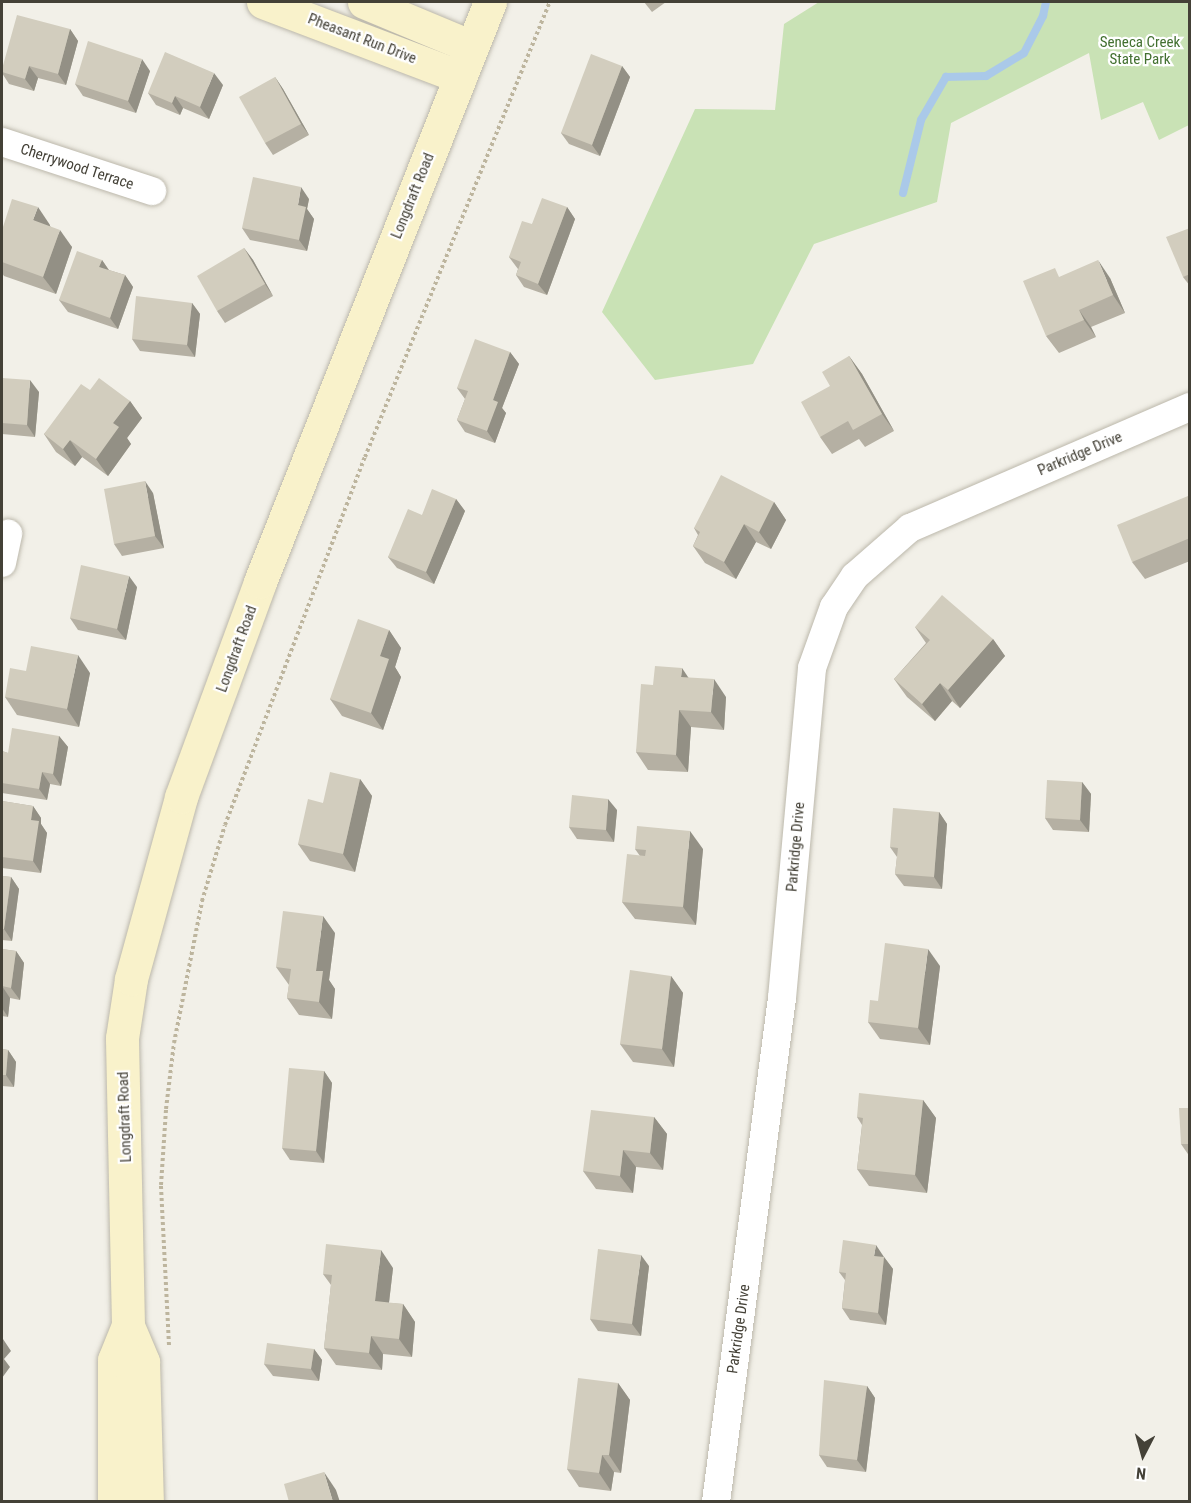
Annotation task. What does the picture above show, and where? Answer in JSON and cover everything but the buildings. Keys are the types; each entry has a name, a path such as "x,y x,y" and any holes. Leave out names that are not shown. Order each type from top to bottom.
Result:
{"street":[{"name":"Pheasant Run Drive","path":"263,2 460,77"},
{"path":"364,2 472,47"},
{"name":"Longdraft Road","path":"147,1502 143,1362 128,1326 122,1038 131,979 181,797 260,582 490,2"},
{"name":"Cherrywood Terrace","path":"2,142 152,191"},
{"name":"Parkridge Drive","path":"716,1502 782,998 812,668 834,607 855,576 910,528 1190,406"},
{"path":"2,563 8,534"},
{"name":"Longdraft Road","path":"114,1502 114,1360 128,1326"}],"path":[{"path":"169,1349 161,1185 166,1109 179,1010 202,901 225,825 365,457 549,2"}],"green space":[{"name":"Seneca Creek State Park","path":"819,2 1189,2 1189,125 1159,140 1143,102 1101,120 1089,53 951,123 937,202 814,244 753,364 655,380 602,312 695,109 775,110 784,24"}],"waterway":[{"path":"903,193 921,120 946,77 986,76 1024,53 1043,16 1046,2"}]}
